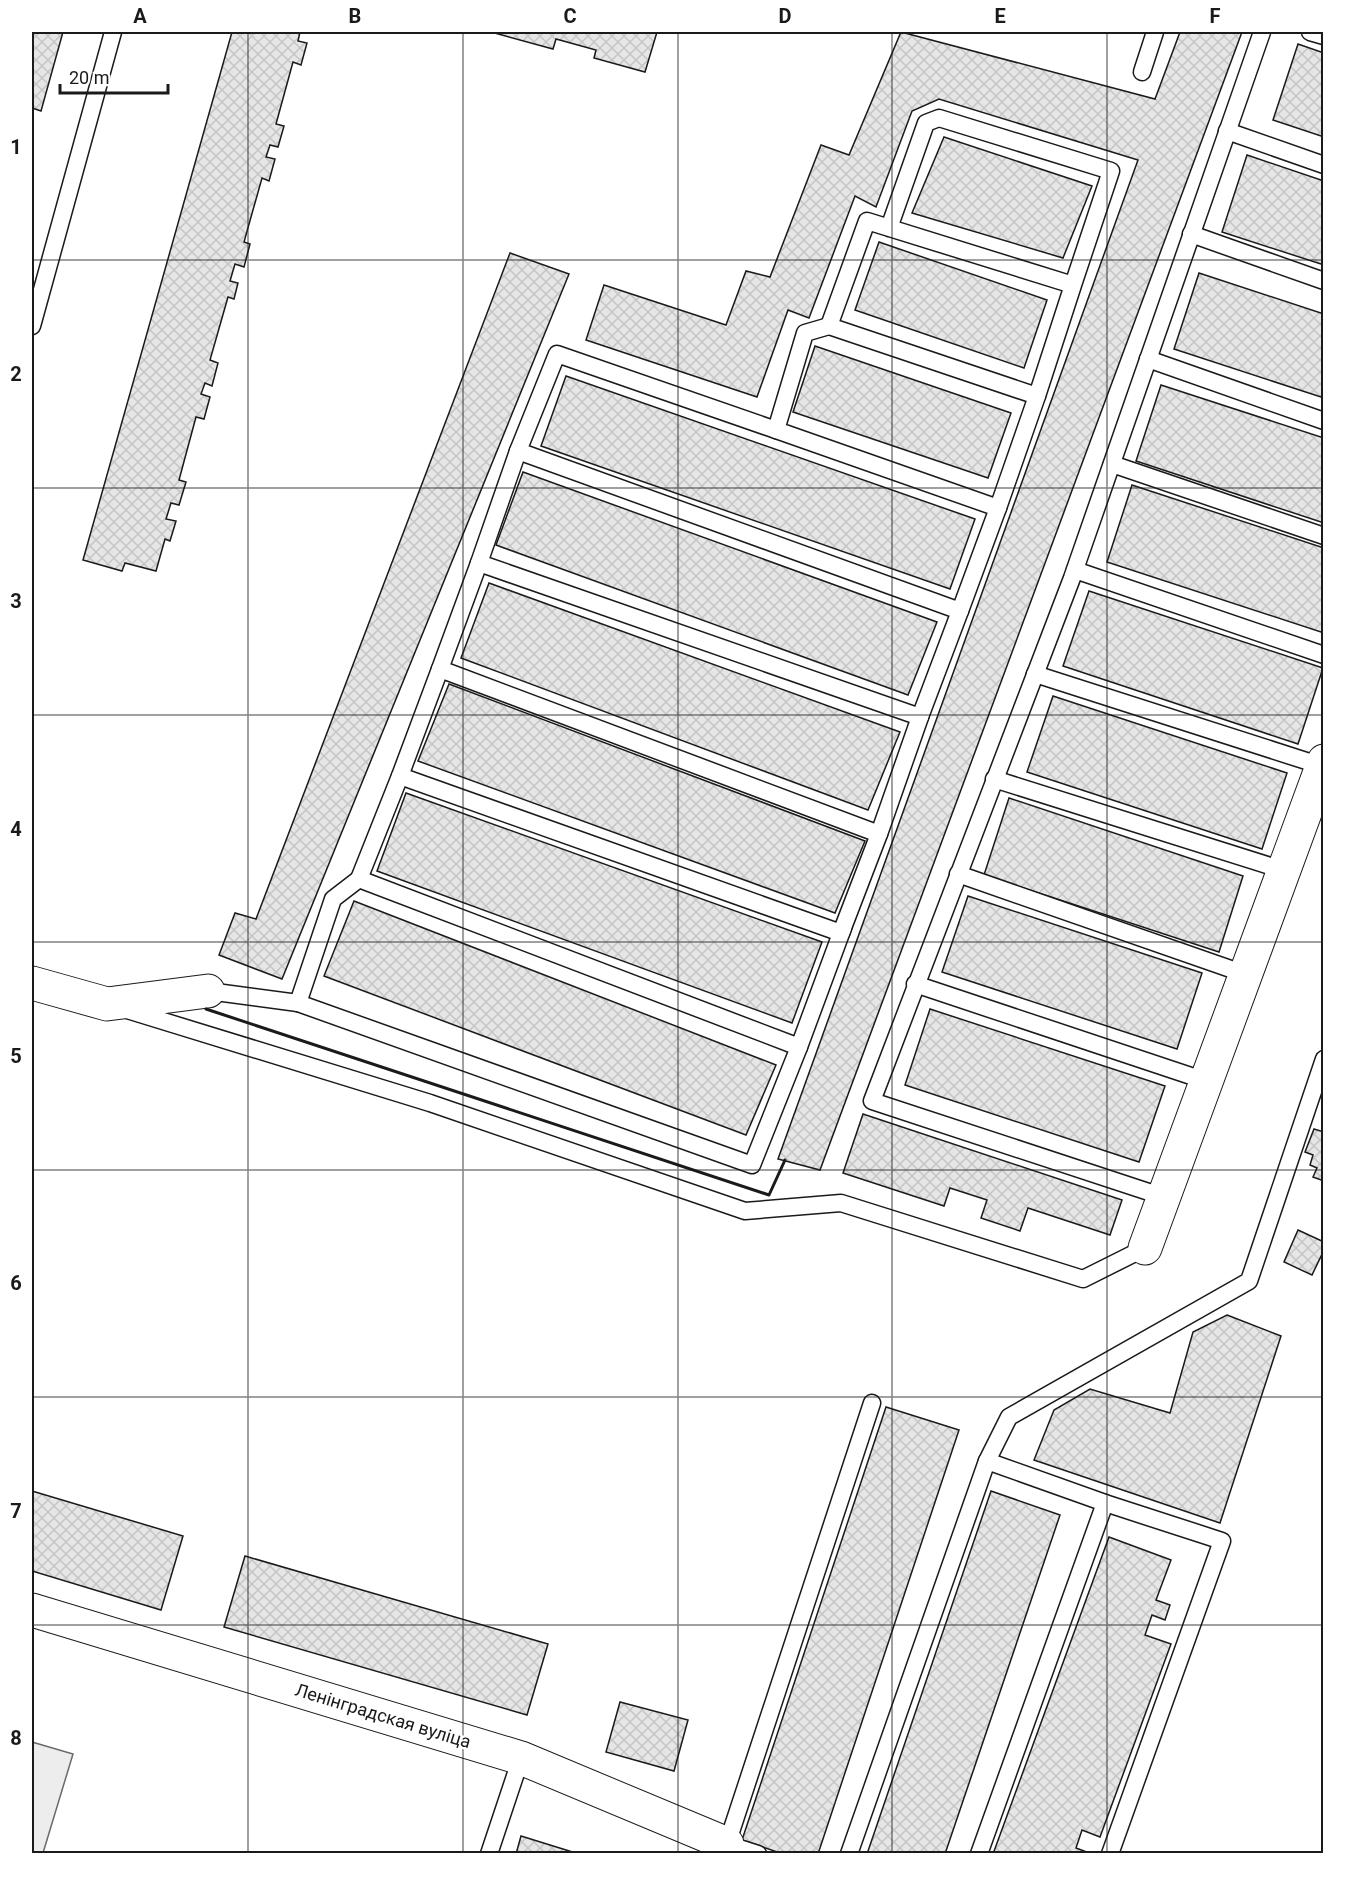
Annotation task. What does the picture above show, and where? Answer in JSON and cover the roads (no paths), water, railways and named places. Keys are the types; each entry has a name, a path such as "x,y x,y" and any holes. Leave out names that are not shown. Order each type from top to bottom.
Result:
{"street":[{"path":"1145,1248 1323,764"},
{"path":"32,983 107,1004 208,991"},
{"name":"Ленінградская вуліца","path":"32,1610 521,1758 726,1844"}],"lane":[{"path":"32,326 113,32"},
{"path":"1142,72 1155,32"},
{"path":"1164,1197 872,1101 1075,570 1262,32"},
{"path":"1310,32 1323,36"},
{"path":"208,991 298,1003 752,1165 879,834 998,508 1112,171 939,118 926,123 889,228"},
{"path":"1227,131 1323,165"},
{"path":"829,326 867,221 1073,285"},
{"path":"1191,234 1323,281"},
{"path":"776,430 805,333 829,326 1037,396"},
{"path":"298,1003 333,899 358,879 400,776 518,451 557,354 998,508"},
{"path":"1148,359 1323,421"},
{"path":"518,451 960,611"},
{"path":"1112,464 1323,536"},
{"path":"479,563 920,717"},
{"path":"1075,570 1323,654"},
{"path":"440,669 879,834"},
{"path":"1035,674 1323,764"},
{"path":"400,776 841,933 843,928"},
{"path":"994,779 1283,870"},
{"path":"958,874 1245,974"},
{"path":"358,879 799,1047"},
{"path":"915,984 1206,1081"},
{"path":"107,1004 430,1103 745,1211 841,1203 1083,1279 1145,1248"},
{"path":"849,1854 987,1461 1010,1417 1249,1281 1323,1059"},
{"path":"758,1854 726,1844 872,1403"},
{"path":"987,1461 1222,1541 1110,1854"},
{"path":"979,1854 1105,1503"},
{"path":"489,1854 521,1758"}]}
